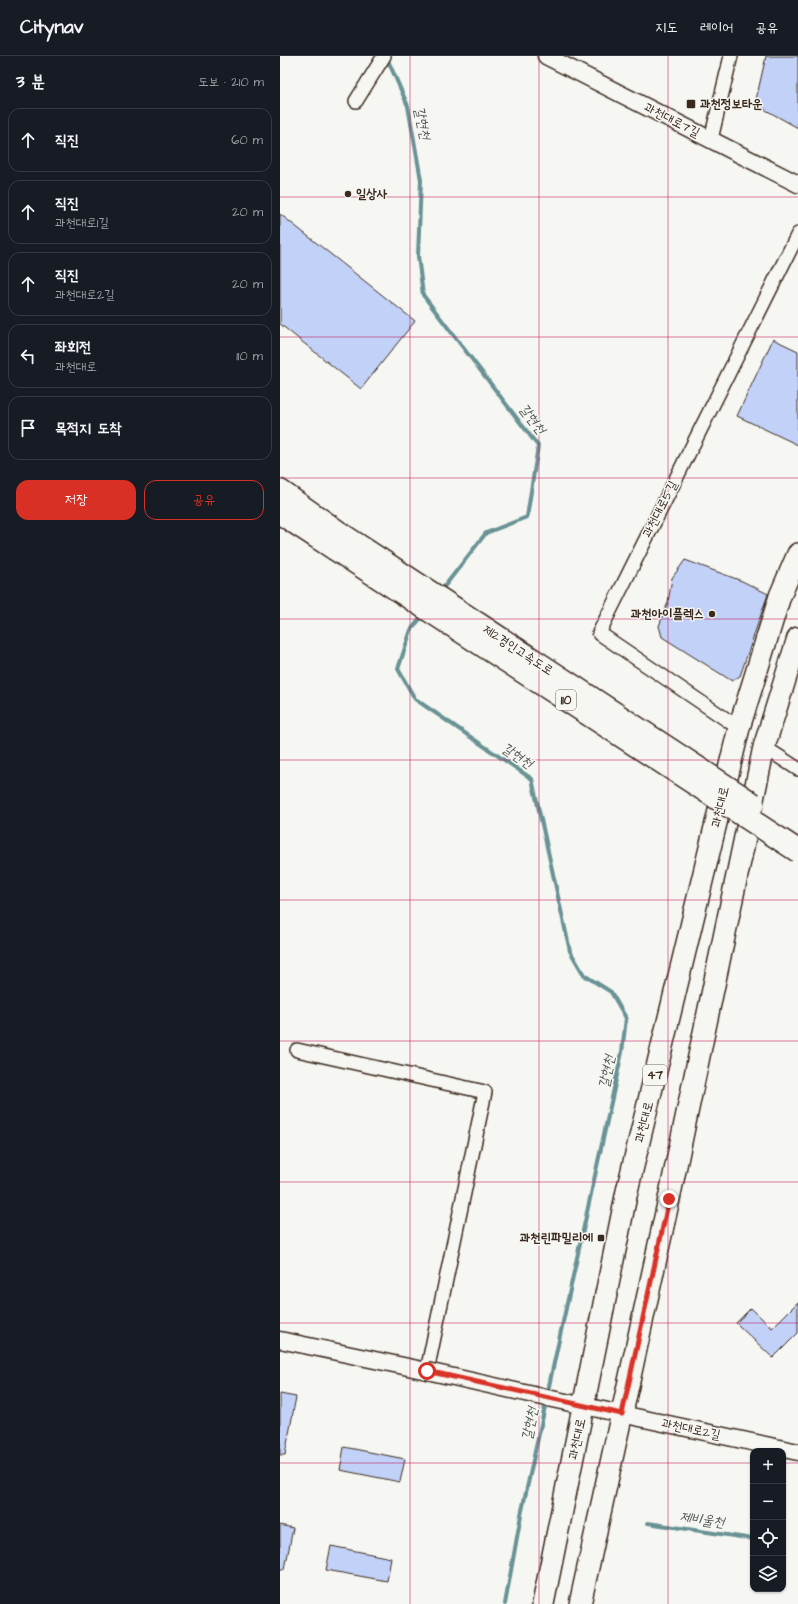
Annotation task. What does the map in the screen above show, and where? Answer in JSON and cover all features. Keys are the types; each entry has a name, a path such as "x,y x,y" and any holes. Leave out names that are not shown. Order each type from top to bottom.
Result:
{"highway":[{"name":"제2경인고속도로","path":"280,491 338,542 798,851"},
{"name":"제2경인고속도로","path":"280,513 338,542 798,833"}],"main road":[{"name":"과천대로","path":"543,1604 627,1191 738,728 780,596 798,554"},
{"path":"580,1604 669,1199 764,747 798,638"}],"street":[{"path":"356,101 384,56"},
{"name":"과천대로7길","path":"546,56 798,184"},
{"path":"711,139 731,56"},
{"name":"과천대로5길","path":"738,728 598,633 798,234"},
{"path":"764,747 798,769"},
{"path":"297,1050 485,1092 427,1371"},
{"name":"과천대로2길","path":"280,1340 798,1452"}],"building":[{"path":"766,56 798,56 798,128 755,104"},
{"path":"280,214 415,321 361,389 280,324"},
{"path":"773,339 798,351 798,445 737,416"},
{"name":"과천아이플렉스","path":"685,560 742,581 768,594 740,676 732,681 662,637 659,626 668,602 672,578"},
{"path":"798,1302 798,1333 773,1358 736,1323 751,1308 772,1328"},
{"path":"280,1394 296,1397 285,1455 280,1455"},
{"path":"344,1447 405,1459 400,1482 340,1470"},
{"path":"280,1525 293,1528 285,1569 280,1569"},
{"path":"331,1546 391,1558 387,1581 326,1570"}],"waterway":[{"name":"갈현천","path":"386,56 408,106 421,180 418,256 423,295 538,446 527,517 486,533 440,592"},
{"name":"갈현천","path":"423,615 411,630 398,669 415,699 532,779 570,951 584,975 611,992 626,1018 622,1052 547,1395"},
{"name":"갈현천","path":"505,1604 521,1515 546,1402"},
{"name":"제비울천","path":"648,1523 750,1539"}],"place":[{"name":"과천정보타운","path":"691,104"},
{"name":"일상사","path":"348,194"},
{"name":"과천아이플렉스","path":"712,614"},
{"name":"과천린파밀리에","path":"601,1238"}],"route":[{"path":"427,1371 622,1414 669,1199"}]}
